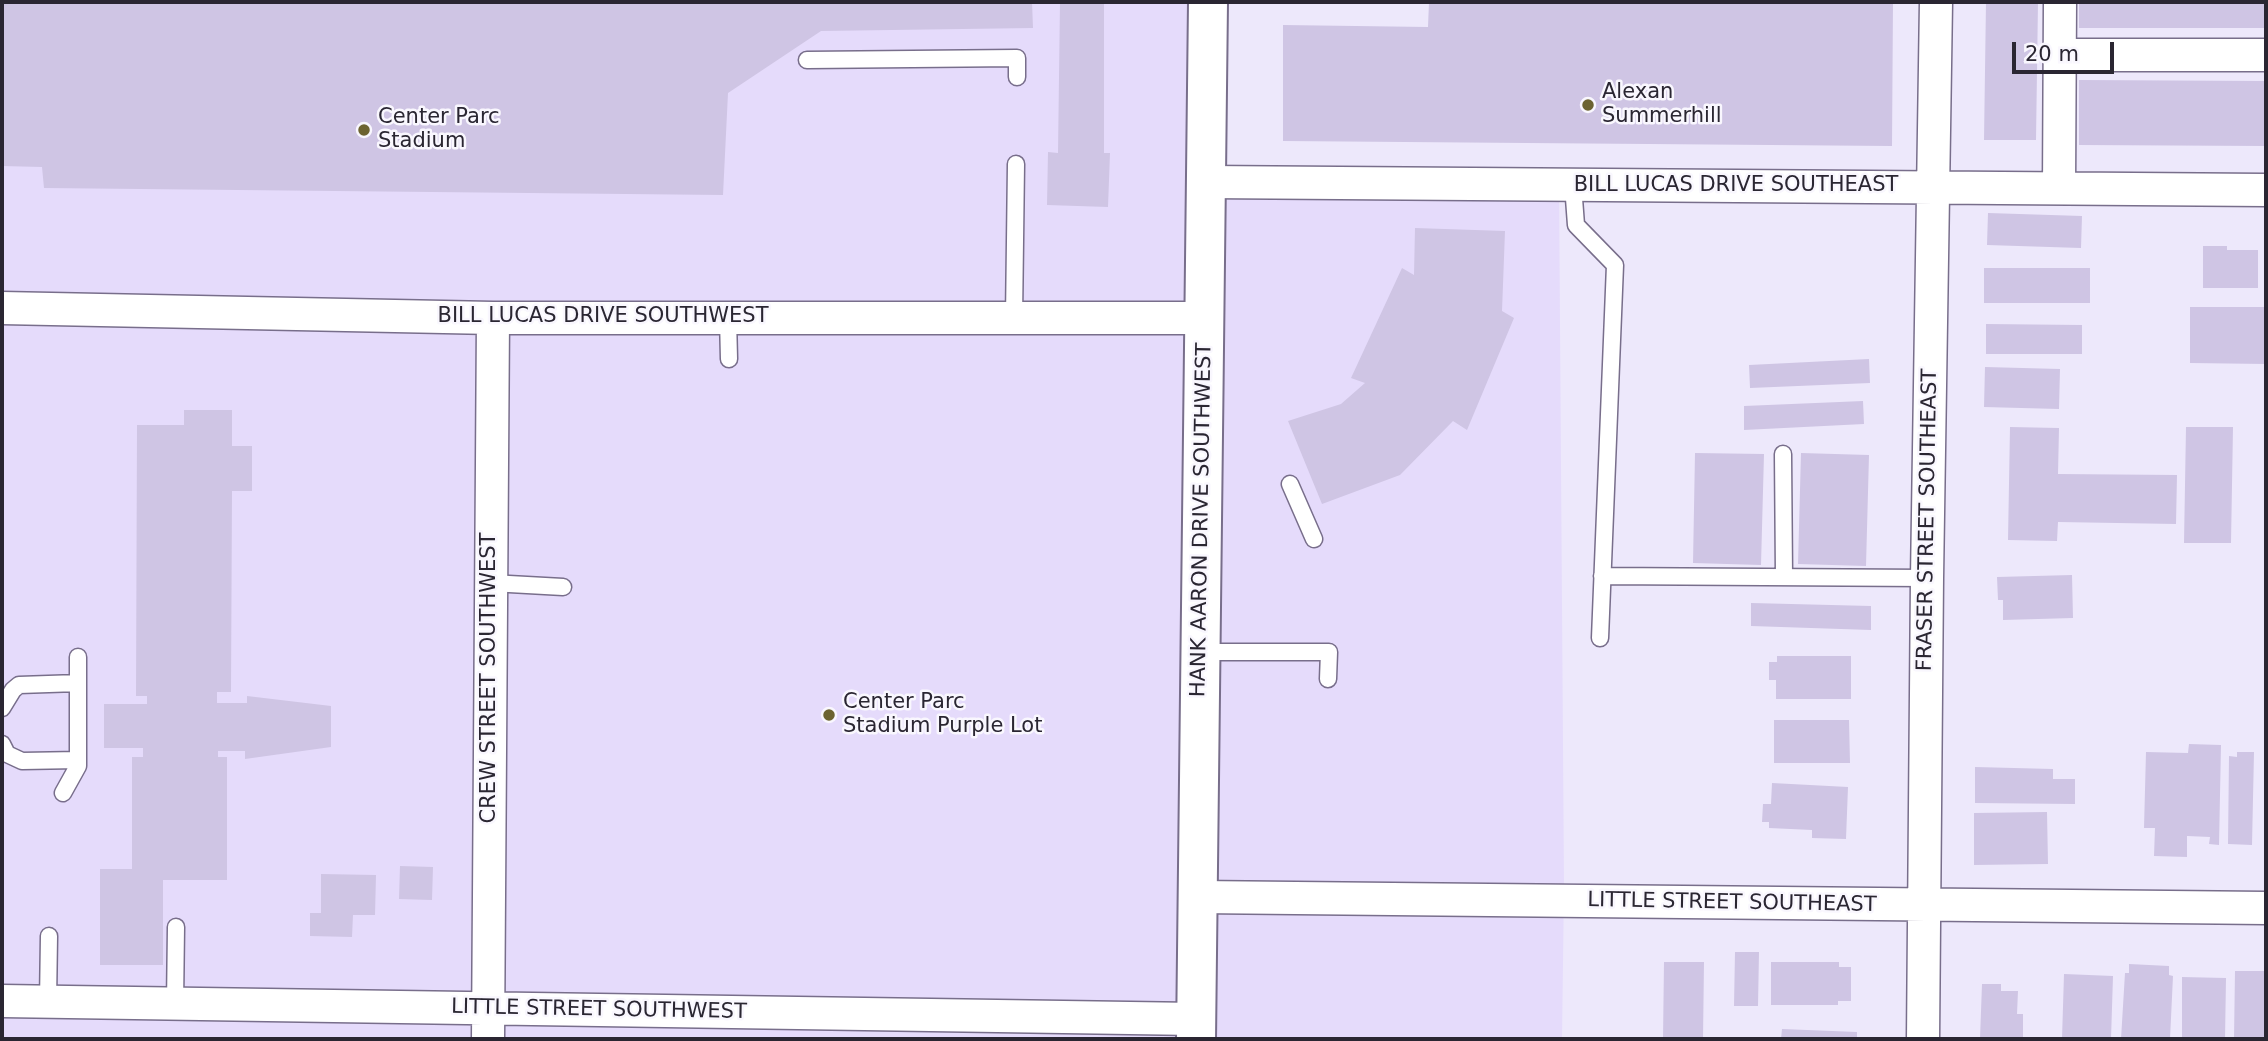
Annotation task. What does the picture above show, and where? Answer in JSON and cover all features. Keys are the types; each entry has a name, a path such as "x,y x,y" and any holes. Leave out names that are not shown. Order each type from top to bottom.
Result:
{"main road":[{"name":"HANK AARON DRIVE SOUTHWEST","path":"1196,1029 1208,2"}],"street":[{"name":"FRASER STREET SOUTHEAST","path":"1923,1039 1936,2"},
{"path":"2059,188 2060,2"},
{"path":"2060,55 2266,55"},
{"name":"BILL LUCAS DRIVE SOUTHEAST","path":"1206,182 2266,190"},
{"name":"BILL LUCAS DRIVE SOUTHWEST","path":"2,307 493,318 1205,318"},
{"name":"CREW STREET SOUTHWEST","path":"488,1024 493,318"},
{"name":"LITTLE STREET SOUTHEAST","path":"1198,897 2266,908"},
{"name":"LITTLE STREET SOUTHWEST","path":"2,1002 174,1004 488,1024 1196,1029"}],"lane":[{"path":"807,60 1017,58 1017,77"},
{"path":"1014,318 1016,164"},
{"path":"1573,185 1576,226 1615,264 1600,638"},
{"path":"728,318 729,359"},
{"path":"1783,454 1784,577"},
{"path":"1290,484 1314,539"},
{"path":"1602,576 1927,578"},
{"path":"491,583 563,587"},
{"path":"1200,652 1329,652 1328,679"},
{"path":"63,793 78,766 78,657"},
{"path":"2,708 19,684 78,683"},
{"path":"2,744 7,754 22,761 78,760"},
{"path":"174,1004 176,927"},
{"path":"47,1002 49,936"}],"shaded area":[{"path":"2,2 1208,2 1207,182 1559,184 1564,886 1562,1039 2,1039"}],"building":[{"name":"Center Parc Stadium","path":"2,2 1032,2 1033,28 821,31 728,93 723,195 44,188 42,167 2,166"},
{"path":"1060,2 1104,2 1104,153 1110,153 1108,207 1047,205 1048,152 1058,153"},
{"name":"Alexan Summerhill","path":"1429,2 1893,2 1892,146 1283,141 1283,25 1428,27"},
{"path":"1986,2 2038,2 2036,140 1984,140"},
{"path":"2079,2 2266,2 2266,28 2079,28"},
{"path":"2079,80 2266,81 2266,146 2079,145"},
{"path":"1988,213 2082,216 2081,248 1987,245"},
{"path":"1415,228 1505,231 1502,311 1514,318 1467,430 1453,421 1400,475 1322,504 1288,421 1341,404 1365,383 1351,378 1402,268 1414,275"},
{"path":"2203,246 2227,246 2227,250 2258,250 2258,288 2203,288"},
{"path":"1984,268 2090,268 2090,303 1984,303"},
{"path":"2190,307 2266,307 2266,364 2190,363"},
{"path":"1986,324 2082,325 2082,354 1986,354"},
{"path":"1869,359 1870,383 1750,388 1749,365"},
{"path":"1985,367 2060,369 2059,409 1984,407"},
{"path":"1863,401 1864,424 1744,430 1744,406"},
{"path":"184,410 232,410 232,446 252,446 252,491 232,491 231,692 217,692 217,703 247,703 247,696 331,706 331,747 245,759 245,751 218,751 218,757 227,757 227,880 163,880 163,965 100,965 100,869 132,869 132,757 143,757 143,748 104,748 104,704 147,704 147,696 136,696 137,425 184,425"},
{"path":"2010,427 2059,428 2058,474 2177,475 2176,524 2058,522 2057,541 2008,540"},
{"path":"2186,427 2233,427 2231,543 2184,543"},
{"path":"1695,453 1764,454 1761,565 1693,563"},
{"path":"1801,453 1869,455 1866,566 1798,564"},
{"path":"2072,575 2073,618 2003,620 2003,600 1998,600 1997,577"},
{"path":"1751,603 1871,606 1871,630 1751,626"},
{"path":"1777,656 1851,656 1851,699 1776,699 1776,680 1769,680 1769,662 1777,662"},
{"path":"1774,720 1849,720 1850,763 1774,763"},
{"path":"2189,744 2221,745 2219,845 2209,844 2210,837 2187,836 2187,857 2154,856 2155,828 2144,828 2146,752 2188,753"},
{"path":"2237,752 2254,752 2252,845 2228,844 2229,756 2237,757"},
{"path":"1975,767 2053,769 2053,779 2075,779 2075,804 1975,803"},
{"path":"1772,783 1848,787 1846,839 1812,838 1812,830 1769,828 1769,822 1762,822 1763,804 1771,804"},
{"path":"2047,812 2048,864 1974,865 1974,813"},
{"path":"400,866 433,867 432,900 399,899"},
{"path":"321,874 376,875 375,915 353,915 352,937 310,936 310,913 321,913"},
{"path":"1735,952 1759,952 1758,1006 1734,1006"},
{"path":"1664,962 1704,962 1703,1039 1663,1039"},
{"path":"1771,962 1839,962 1839,967 1851,967 1851,1001 1838,1001 1838,1005 1771,1005"},
{"path":"2129,964 2169,966 2169,975 2173,976 2170,1039 2121,1039 2125,973 2129,973"},
{"path":"2235,971 2266,971 2266,1039 2234,1039"},
{"path":"2064,974 2113,976 2111,1039 2062,1039"},
{"path":"2182,977 2226,978 2225,1039 2182,1039"},
{"path":"1982,984 2001,984 2001,991 2018,991 2017,1014 2023,1014 2023,1039 1980,1039"},
{"path":"1782,1029 1857,1032 1857,1039 1781,1039"}],"place":[{"name":"Alexan Summerhill","path":"1588,105"},
{"name":"Center Parc Stadium","path":"364,130"},
{"name":"Center Parc Stadium Purple Lot","path":"829,715"}]}
